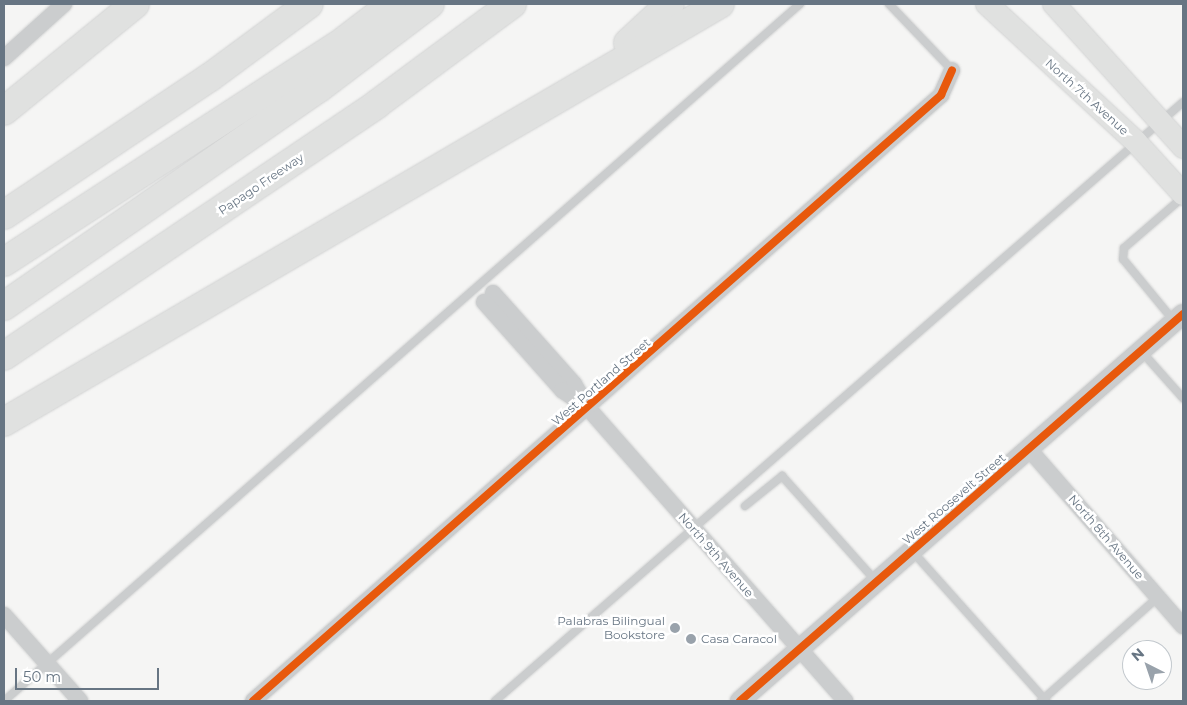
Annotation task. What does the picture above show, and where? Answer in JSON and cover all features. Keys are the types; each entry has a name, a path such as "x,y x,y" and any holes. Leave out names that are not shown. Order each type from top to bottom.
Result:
{"highway":[{"path":"4,111 135,4"},
{"path":"4,215 209,78 309,4"},
{"path":"4,262 329,51 392,4"},
{"path":"4,306 319,88 430,4"},
{"name":"Papago Freeway","path":"4,356 377,104 512,4"},
{"path":"548,102 642,32 670,4"},
{"path":"4,422 548,102 720,4"}],"main road":[{"name":"North 7th Avenue","path":"987,4 1136,142 1183,195"},
{"path":"1054,4 1183,147"}],"street":[{"path":"4,58 64,4"},
{"name":"West Portland Street","path":"253,701 942,95 952,70"},
{"name":"North 9th Avenue","path":"488,298 562,390 588,408 845,701"},
{"name":"West Roosevelt Street","path":"740,701 1179,318"},
{"name":"North 8th Avenue","path":"1028,448 1183,626"},
{"path":"4,615 80,701"}],"lane":[{"path":"4,700 800,4"},
{"path":"889,4 952,70"},
{"path":"495,701 1183,102"},
{"path":"1179,318 1123,259 1124,248 1183,195"},
{"path":"1141,351 1183,398"},
{"path":"745,506 782,476 876,581"},
{"path":"912,551 1044,701 1158,597"}],"cycle path":[{"path":"253,701 941,95 952,70"},
{"path":"740,701 1183,314"}],"place":[{"name":"Palabras Bilingual Bookstore","path":"675,628"},
{"name":"Casa Caracol","path":"691,639"}]}
